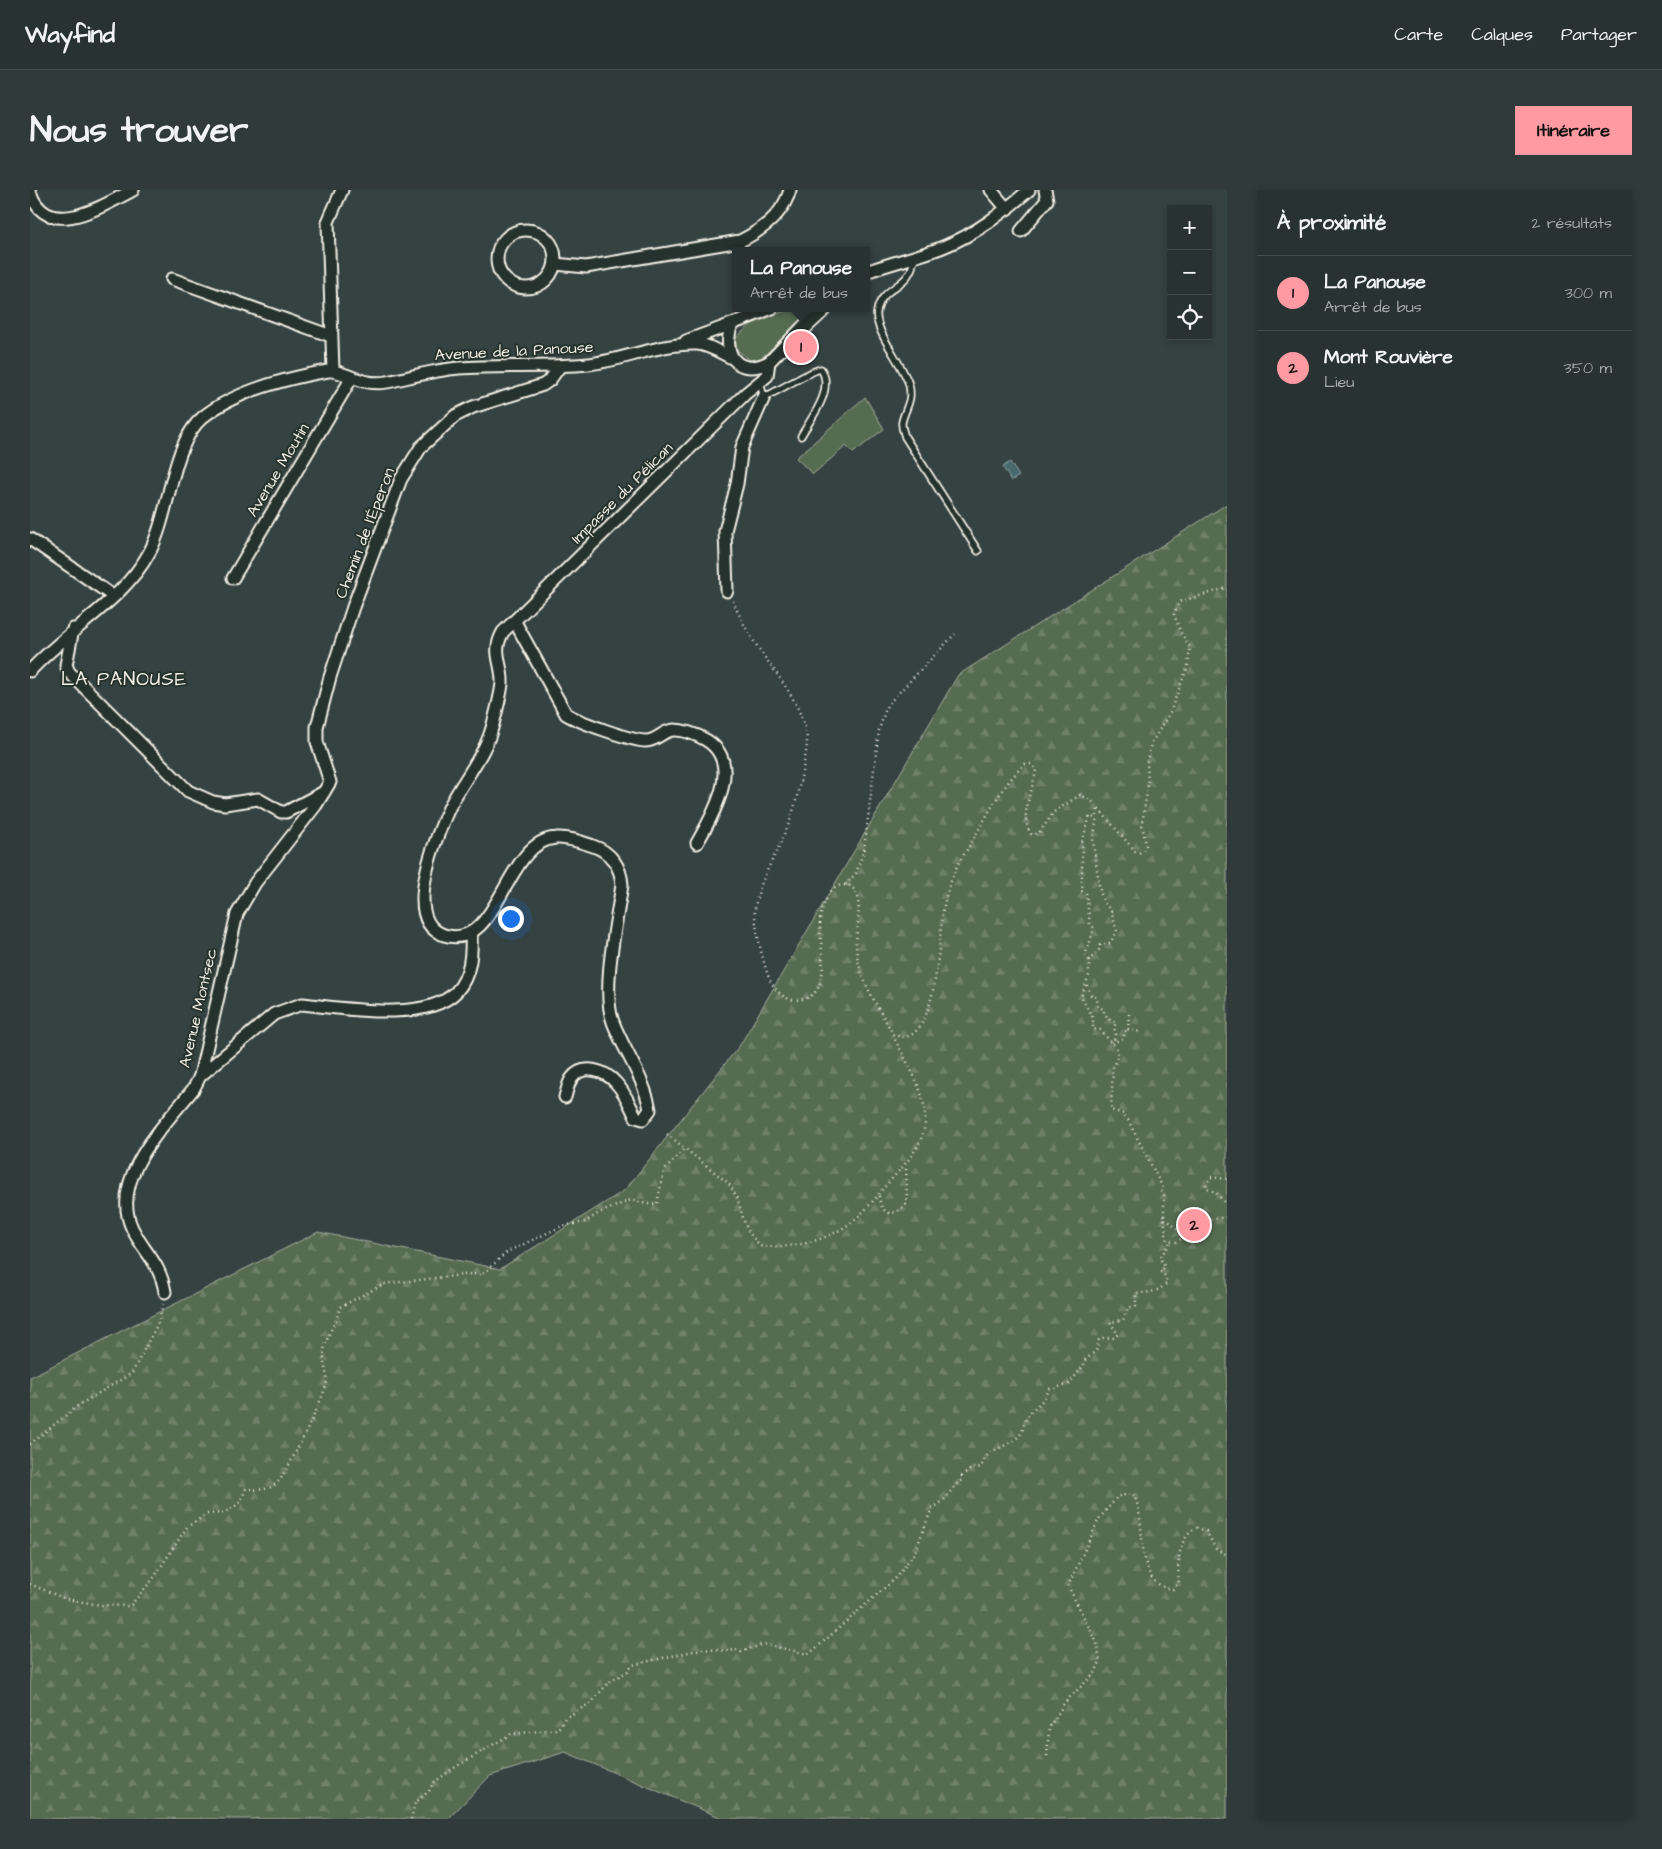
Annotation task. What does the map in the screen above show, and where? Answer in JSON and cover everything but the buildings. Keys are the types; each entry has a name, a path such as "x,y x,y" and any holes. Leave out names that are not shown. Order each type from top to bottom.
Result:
{"street":[{"path":"30,192 37,205 47,213 70,218 133,190"},
{"path":"30,670 73,629 135,576 150,552 160,528 168,493 186,441 192,429 203,417 224,404 268,384 332,370 328,222 342,190"},
{"path":"742,246 777,214 786,202 790,190"},
{"path":"991,190 1007,209"},
{"path":"870,272 967,236 1007,209 1029,190"},
{"path":"1021,231 1047,200 1045,190"},
{"path":"517,232 536,232 551,244 555,264 545,281 536,286 516,286 501,273 498,264 498,254 501,244 508,237 517,232"},
{"path":"555,264 586,267 732,247"},
{"path":"172,279 331,336"},
{"path":"675,346 761,312"},
{"path":"756,385 750,367 759,366 770,360 814,312"},
{"path":"732,324 727,337 728,348 732,358"},
{"name":"Avenue de la Panouse","path":"332,370 366,384 384,383 431,372 461,368 592,364 675,346 700,344 750,367"},
{"name":"Impasse du Pélican","path":"471,933 444,935 436,930 424,914 421,901 423,886 450,807 490,733 499,704 502,681 498,642 503,632 767,376 770,360"},
{"name":"Chemin de l'Éperon","path":"325,791 330,782 330,776 317,742 317,727 330,677 353,607 401,479 421,447 455,416 473,407 543,385 550,380 560,366"},
{"name":"Avenue Moutin","path":"233,578 351,378"},
{"path":"727,591 725,531 737,484 742,447 764,397"},
{"path":"30,539 113,596"},
{"path":"515,622 566,714 639,741 653,740 672,730 696,734 718,749 724,760 724,780 713,815 697,843"},
{"path":"73,629 66,665 69,672 188,791 213,802 225,804 258,799 281,812 286,812 325,791"},
{"name":"Avenue Montsec","path":"165,1292 162,1274 132,1228 126,1206 127,1187 135,1167 194,1088 200,1076 237,914 254,882 316,805 325,791"},
{"path":"200,1076 274,1014 287,1008 302,1004 398,1011 418,1009 442,1001 456,993 463,983 472,960 471,933 482,925 525,856 541,842 555,838 571,839 596,847 615,862 621,872 622,885 609,981 609,1004 612,1021 650,1110 643,1119 636,1117 618,1084 608,1075 597,1070 586,1070 575,1074 570,1080 565,1097"}],"lane":[{"path":"914,257 913,268 909,276 882,298 876,313 879,325 909,385 910,402 902,423 905,437 978,551"},
{"path":"770,360 790,348 827,312"},
{"path":"756,385 764,397 790,385 810,372 821,370 824,375 825,388 801,436"}],"path":[{"path":"893,1034 900,1038 909,1038 918,1029 926,1014 936,983 944,906 954,872 1002,792 1025,764 1031,764 1036,769 1025,815 1027,829 1032,835 1039,833 1054,812 1080,796 1091,800 1135,851 1138,853 1144,850 1146,845 1142,824 1148,785 1147,760 1151,744 1170,712 1188,666 1190,647 1180,631 1174,614 1179,602 1227,588"},
{"path":"727,591 749,634 796,706 806,733 806,753 798,795 785,834 768,870 755,909 761,950 771,982 780,994 792,1000 812,995 820,985 824,969 820,921 824,906 832,889 846,885 856,873 864,850 878,730 887,704 956,634"},
{"path":"1098,809 1098,818 1092,841 1103,901 1111,911 1117,931 1110,943 1100,945 1100,949 1089,960 1087,985 1081,997 1093,1018 1093,1029 1100,1030 1118,1050 1116,1062 1112,1066 1111,1110 1124,1114 1163,1188 1165,1234 1167,1240 1177,1242 1206,1220 1227,1217"},
{"path":"1089,960 1085,955 1086,946 1093,934 1093,927 1090,924 1086,894 1082,891 1082,850 1090,816 1098,818"},
{"path":"667,1134 703,1161 735,1192 746,1230 761,1246 787,1247 837,1232 852,1223 906,1166 924,1129 925,1112 922,1097 893,1034 859,969 856,945 859,904 857,893 846,885"},
{"path":"1087,985 1091,995 1097,998 1098,1006 1104,1009 1104,1013 1110,1020 1116,1022 1114,1028 1116,1034 1112,1043"},
{"path":"1128,1030 1129,1014"},
{"path":"1112,1043 1124,1038 1124,1032 1128,1030 1142,1030"},
{"path":"30,1584 66,1599 101,1605 130,1606 153,1579 187,1527 207,1514 223,1513 239,1504 246,1489 264,1490 278,1481 322,1399 326,1381 323,1352 340,1307 384,1284 471,1274 482,1276 507,1252 562,1226 585,1222 599,1213 631,1200 647,1204 657,1204 664,1170 685,1148"},
{"path":"879,1194 881,1207 886,1212 894,1213 902,1210 907,1203 906,1166"},
{"path":"1227,1179 1211,1177 1206,1187 1216,1193 1227,1205"},
{"path":"1164,1219 1170,1221 1179,1232 1184,1234 1190,1232"},
{"path":"411,1819 415,1803 429,1791 433,1783 454,1768 511,1734 558,1729 565,1718 591,1703 609,1682 628,1671 632,1665 702,1649 731,1651 735,1649 741,1652 764,1644 808,1654 815,1649 897,1577 915,1552 932,1508 945,1502 954,1485 962,1480 962,1476 971,1469 981,1467 988,1455 1017,1439 1022,1432 1026,1419 1034,1408 1045,1399 1048,1390 1068,1384 1084,1365 1084,1360 1096,1351 1099,1340 1114,1338 1118,1334 1110,1322 1123,1320 1128,1308 1136,1306 1136,1293 1149,1293 1160,1289 1167,1283 1160,1271 1165,1267 1160,1258 1171,1241"},
{"path":"30,1444 79,1405 132,1373 159,1321 165,1292"},
{"path":"1047,1756 1049,1728 1065,1702 1095,1673 1100,1662 1096,1643 1068,1586 1099,1519 1118,1496 1133,1494 1137,1500 1141,1513 1145,1565 1156,1582 1173,1588 1179,1582 1180,1551 1191,1530 1197,1528 1206,1531 1216,1550 1227,1555"}],"green space":[{"path":"782,312 804,312 804,316 766,354 761,358 750,360 737,350 735,339 750,325"},
{"path":"865,397 884,429 853,453 846,446 813,474 796,458"},
{"path":"1227,504 1227,1819 724,1819 565,1752 490,1776 448,1819 30,1819 30,1377 318,1232 500,1269 625,1190 740,1045 958,675"}],"water":[{"path":"1010,462 1019,476 1011,481 1003,467"}],"place":[{"name":"La Panouse","path":"801,347"},
{"name":"Mont Rouvière","path":"1194,1225"}],"district":[{"name":"LA PANOUSE","path":"124,679"}]}
